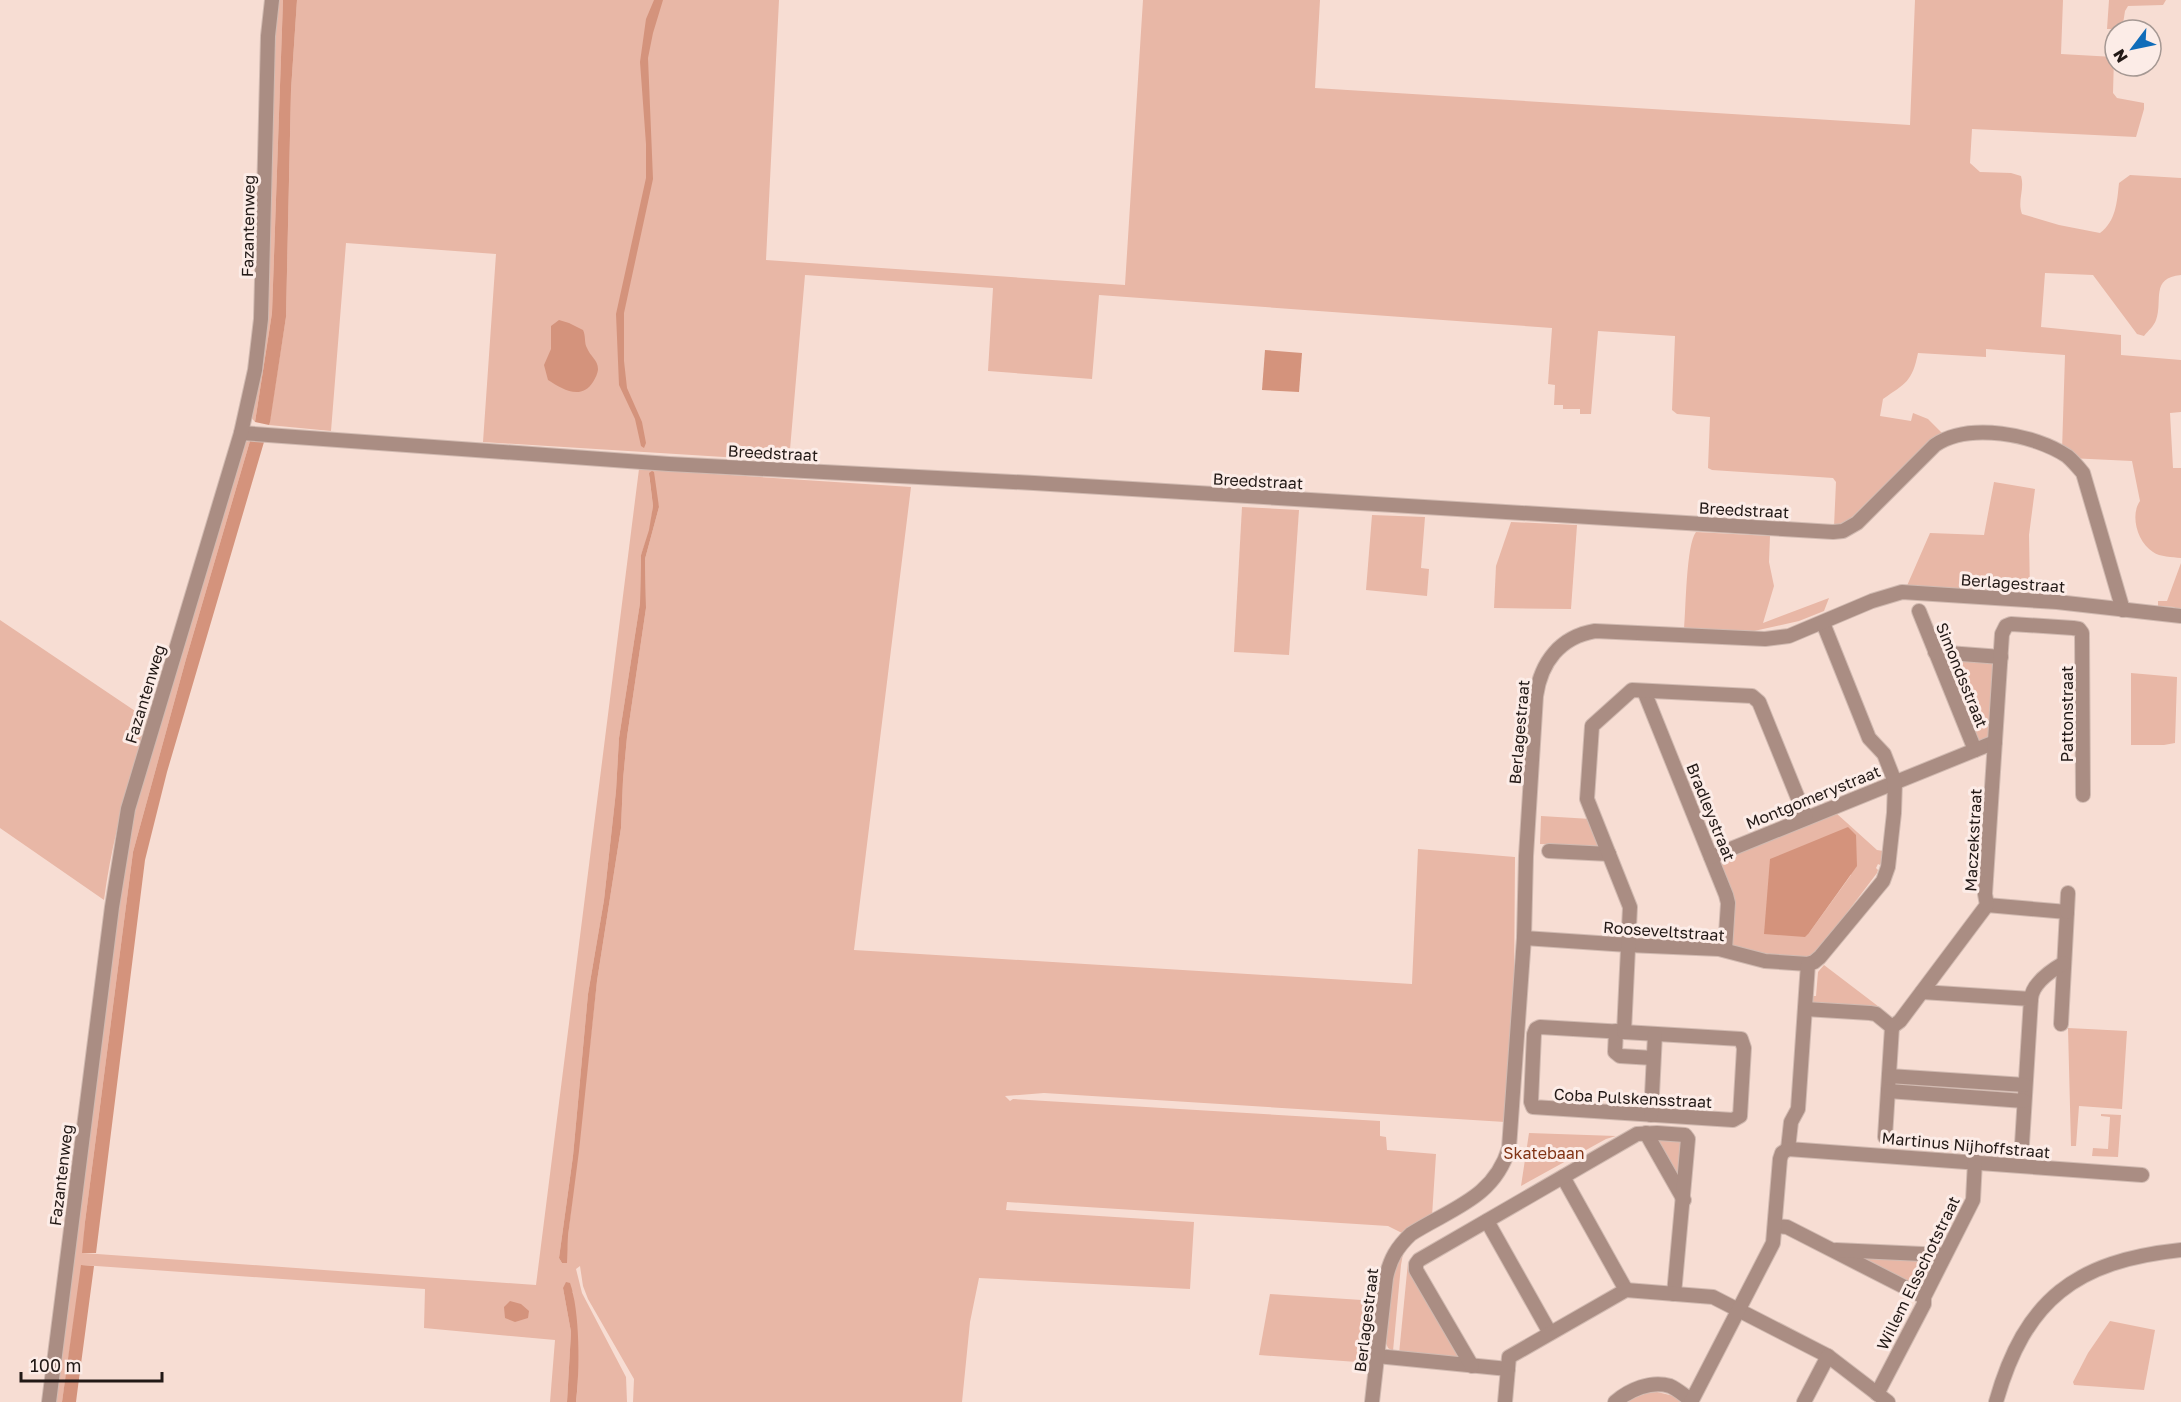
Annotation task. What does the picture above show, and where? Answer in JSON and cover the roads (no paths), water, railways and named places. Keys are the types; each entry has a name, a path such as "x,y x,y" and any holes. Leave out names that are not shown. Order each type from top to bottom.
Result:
{"street":[{"name":"Fazantenweg","path":"49,1402 112,907 128,809 241,433 255,370 261,319 268,36 272,0"},
{"name":"Breedstraat","path":"241,433 669,464 1034,483 1833,532 1843,531 1857,523 1935,445 1944,439 1969,433 2010,435 2057,450 2069,458 2083,473 2123,610"},
{"name":"Berlagestraat","path":"1372,1402 1386,1278 1396,1250 1411,1234 1485,1190 1494,1181 1505,1161 1511,1136 1536,696 1538,679 1556,651 1566,643 1595,631 1765,639 1789,636 1872,601 1902,592 2057,602 2181,616"},
{"name":"Simondsstraat","path":"1919,611 1975,750"},
{"path":"1615,1402 1624,1394 1641,1387 1657,1385 1671,1387 1691,1401 1773,1243 1780,1159 1788,1149 1791,1122 1798,1109 1808,964 1820,957 1883,881 1888,867 1895,782 1884,754 1869,738 1823,623"},
{"name":"Maczekstraat","path":"1892,1027 1900,1021 1987,905 1985,894 2003,629 2012,624 2073,628 2079,629 2082,633"},
{"name":"Pattonstraat","path":"2082,633 2083,795"},
{"path":"1935,652 2001,657"},
{"path":"1653,1058 1620,1056 1615,1052 1620,1031 1629,907 1587,799 1592,726 1632,690 1752,696 1759,702 1806,818"},
{"name":"Bradleystraat","path":"1644,691 1728,903 1725,950"},
{"name":"Simondsstraat","path":"1895,782 1995,742"},
{"name":"Montgomerystraat","path":"1710,857 1895,782"},
{"path":"1549,851 1610,854"},
{"path":"2061,1024 2068,892"},
{"path":"1987,905 2067,912"},
{"name":"Rooseveltstraat","path":"1524,938 1725,950 1765,962 1808,964"},
{"path":"2022,1144 2031,994 2049,972 2064,963"},
{"path":"1922,992 2031,999"},
{"path":"1805,1009 1876,1014 1892,1027 1885,1137"},
{"name":"Coba Pulskensstraat","path":"1620,1031 1540,1027 1536,1029 1531,1102 1533,1107 1733,1120 1738,1118 1741,1112 1744,1048 1741,1039 1655,1034"},
{"path":"1620,1031 1655,1034 1651,1115"},
{"path":"1889,1076 2025,1085"},
{"path":"1888,1092 2024,1101"},
{"path":"1472,1366 1416,1270 1416,1264 1419,1260 1637,1134 1646,1134 1684,1200 1674,1294"},
{"name":"Coba Pulskensstraat","path":"1646,1134 1687,1137 1689,1144 1684,1200"},
{"name":"Martinus Nijhoffstraat","path":"1788,1149 2142,1175"},
{"name":"Willem Elsschotstraat","path":"1882,1398 1924,1304 1924,1296 1973,1200 1975,1161"},
{"path":"1563,1177 1626,1290"},
{"path":"1487,1221 1550,1334"},
{"path":"1775,1226 1787,1227 1924,1296"},
{"path":"1832,1250 1944,1256"},
{"path":"1996,1402 2007,1369 2021,1339 2043,1307 2060,1289 2083,1276 2115,1264 2148,1255 2181,1250"},
{"path":"1505,1402 1509,1357 1626,1290 1713,1298 1739,1309 1828,1356 1882,1398"},
{"path":"1377,1356 1508,1369"},
{"path":"1804,1402 1828,1356"}],"park label":[{"name":"Skatebaan","path":"1544,1153"}]}
